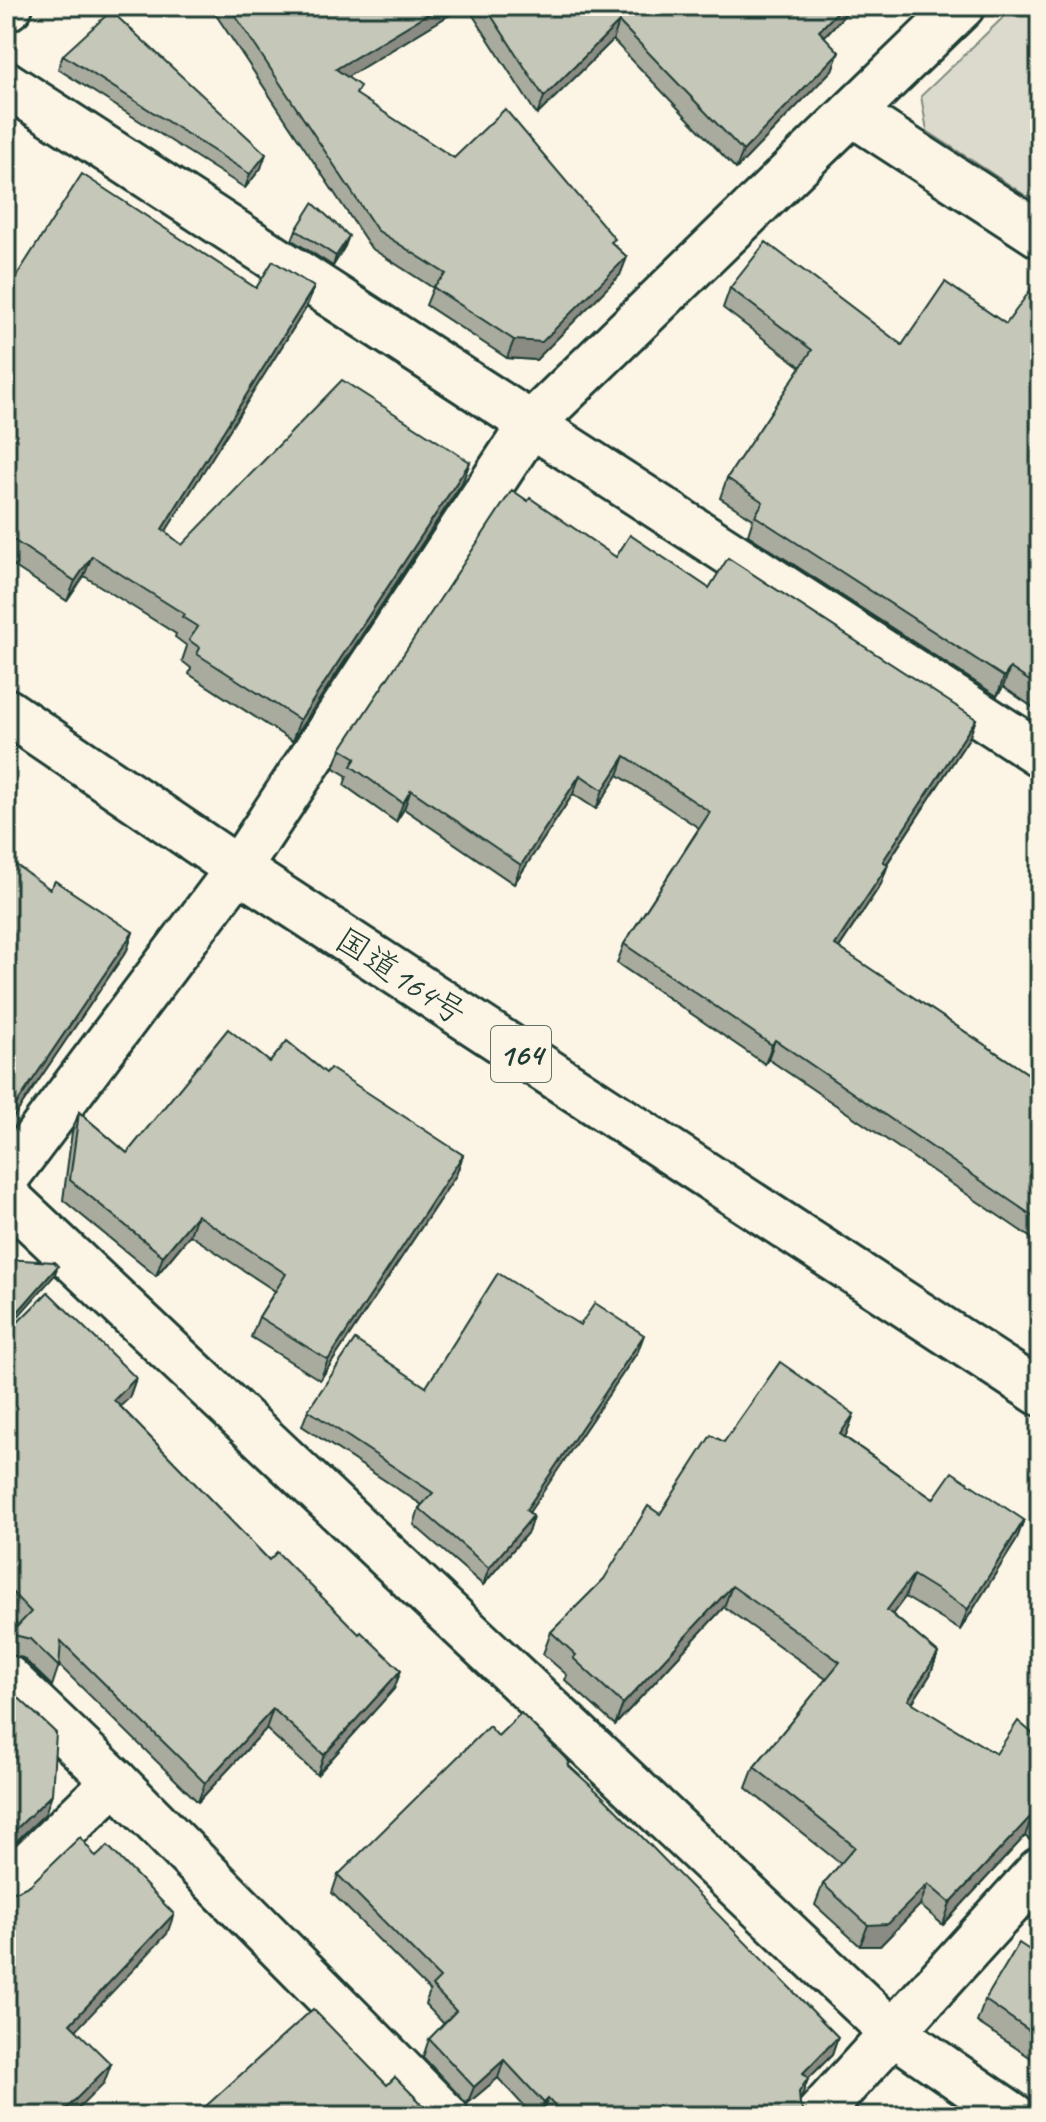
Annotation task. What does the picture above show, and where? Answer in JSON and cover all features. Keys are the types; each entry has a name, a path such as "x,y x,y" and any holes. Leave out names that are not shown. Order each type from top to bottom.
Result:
{"main road":[{"path":"6,1178 238,869 531,424 962,6"},
{"path":"6,84 1040,754"},
{"path":"852,113 1040,235"},
{"name":"国道164号","path":"6,711 238,869 1040,1393"},
{"path":"6,1196 892,2032 1014,2116"},
{"path":"6,1677 115,1781 446,2116"},
{"path":"6,1886 115,1781"},
{"path":"817,2116 1040,1870"}],"shaded area":[{"path":"1015,6 1040,6 1040,205 927,131 921,96"}],"building":[{"path":"229,6 441,6 336,69 360,86 356,94 454,158 505,109 615,239 611,242 627,257 542,342 514,340 433,287 446,274 377,230"},
{"path":"485,6 843,6 819,31 839,52 743,151 619,22 544,97"},
{"path":"111,11 266,154 250,174 63,55"},
{"path":"82,174 256,288 273,261 314,287 162,529 182,545 342,380 470,462 300,720 197,654 200,648 189,640 198,627 182,617 184,614 92,556 75,581 6,535 6,292"},
{"path":"313,203 349,236 336,256 296,230"},
{"path":"766,242 902,345 945,282 1006,324 1034,285 1040,289 1040,688 1010,668 1004,677 755,516 763,502 727,478 812,350 730,288"},
{"path":"512,490 528,501 530,498 616,557 630,535 709,588 728,558 976,719 883,861 888,865 835,945 1036,1079 1040,1073 1040,1221 775,1040 772,1045 624,944 710,812 625,756 603,790 580,775 521,865 411,790 403,803 351,766 356,758 341,749"},
{"path":"12,862 50,889 55,881 133,932 15,1106 6,1099 6,871"},
{"path":"228,1029 270,1062 287,1041 326,1073 330,1068 463,1155 328,1360 259,1317 286,1274 197,1215 163,1256 70,1180 79,1112 127,1153"},
{"path":"6,1259 54,1262 58,1266 9,1322 6,1320"},
{"path":"498,1273 580,1325 595,1303 644,1335 526,1510 533,1516 489,1568 419,1508 433,1493 308,1410 355,1340 426,1387"},
{"path":"48,1292 136,1378 114,1400 269,1560 277,1552 359,1634 361,1632 401,1670 324,1755 273,1709 205,1783 61,1641 59,1667 30,1639 10,1634 31,1612 6,1586 6,1334"},
{"path":"780,1362 854,1414 840,1434 933,1499 952,1472 1024,1520 968,1609 913,1575 887,1610 938,1653 908,1700 996,1754 1018,1721 1040,1740 1040,1776 1037,1780 1040,1781 1040,1820 1033,1814 950,1903 928,1884 888,1924 868,1925 823,1884 855,1847 754,1767 840,1662 732,1586 623,1704 573,1658 576,1655 551,1632 604,1579 648,1506 660,1514 711,1435 724,1442"},
{"path":"6,1686 56,1733 52,1794 6,1839"},
{"path":"521,1713 570,1763 568,1765 838,2037 803,2073 808,2078 799,2092 800,2105 806,2116 564,2116 548,2099 544,2103 504,2060 474,2087 429,2039 456,2011 432,1986 440,1978 338,1875 489,1726 498,1736"},
{"path":"80,1837 96,1857 108,1846 174,1914 70,2024 111,2064 59,2116 6,2116 6,1890 18,1891 30,1885"},
{"path":"1019,1943 1040,1957 1040,2038 985,2000"},
{"path":"313,2009 387,2085 395,2077 434,2116 195,2116"}]}
